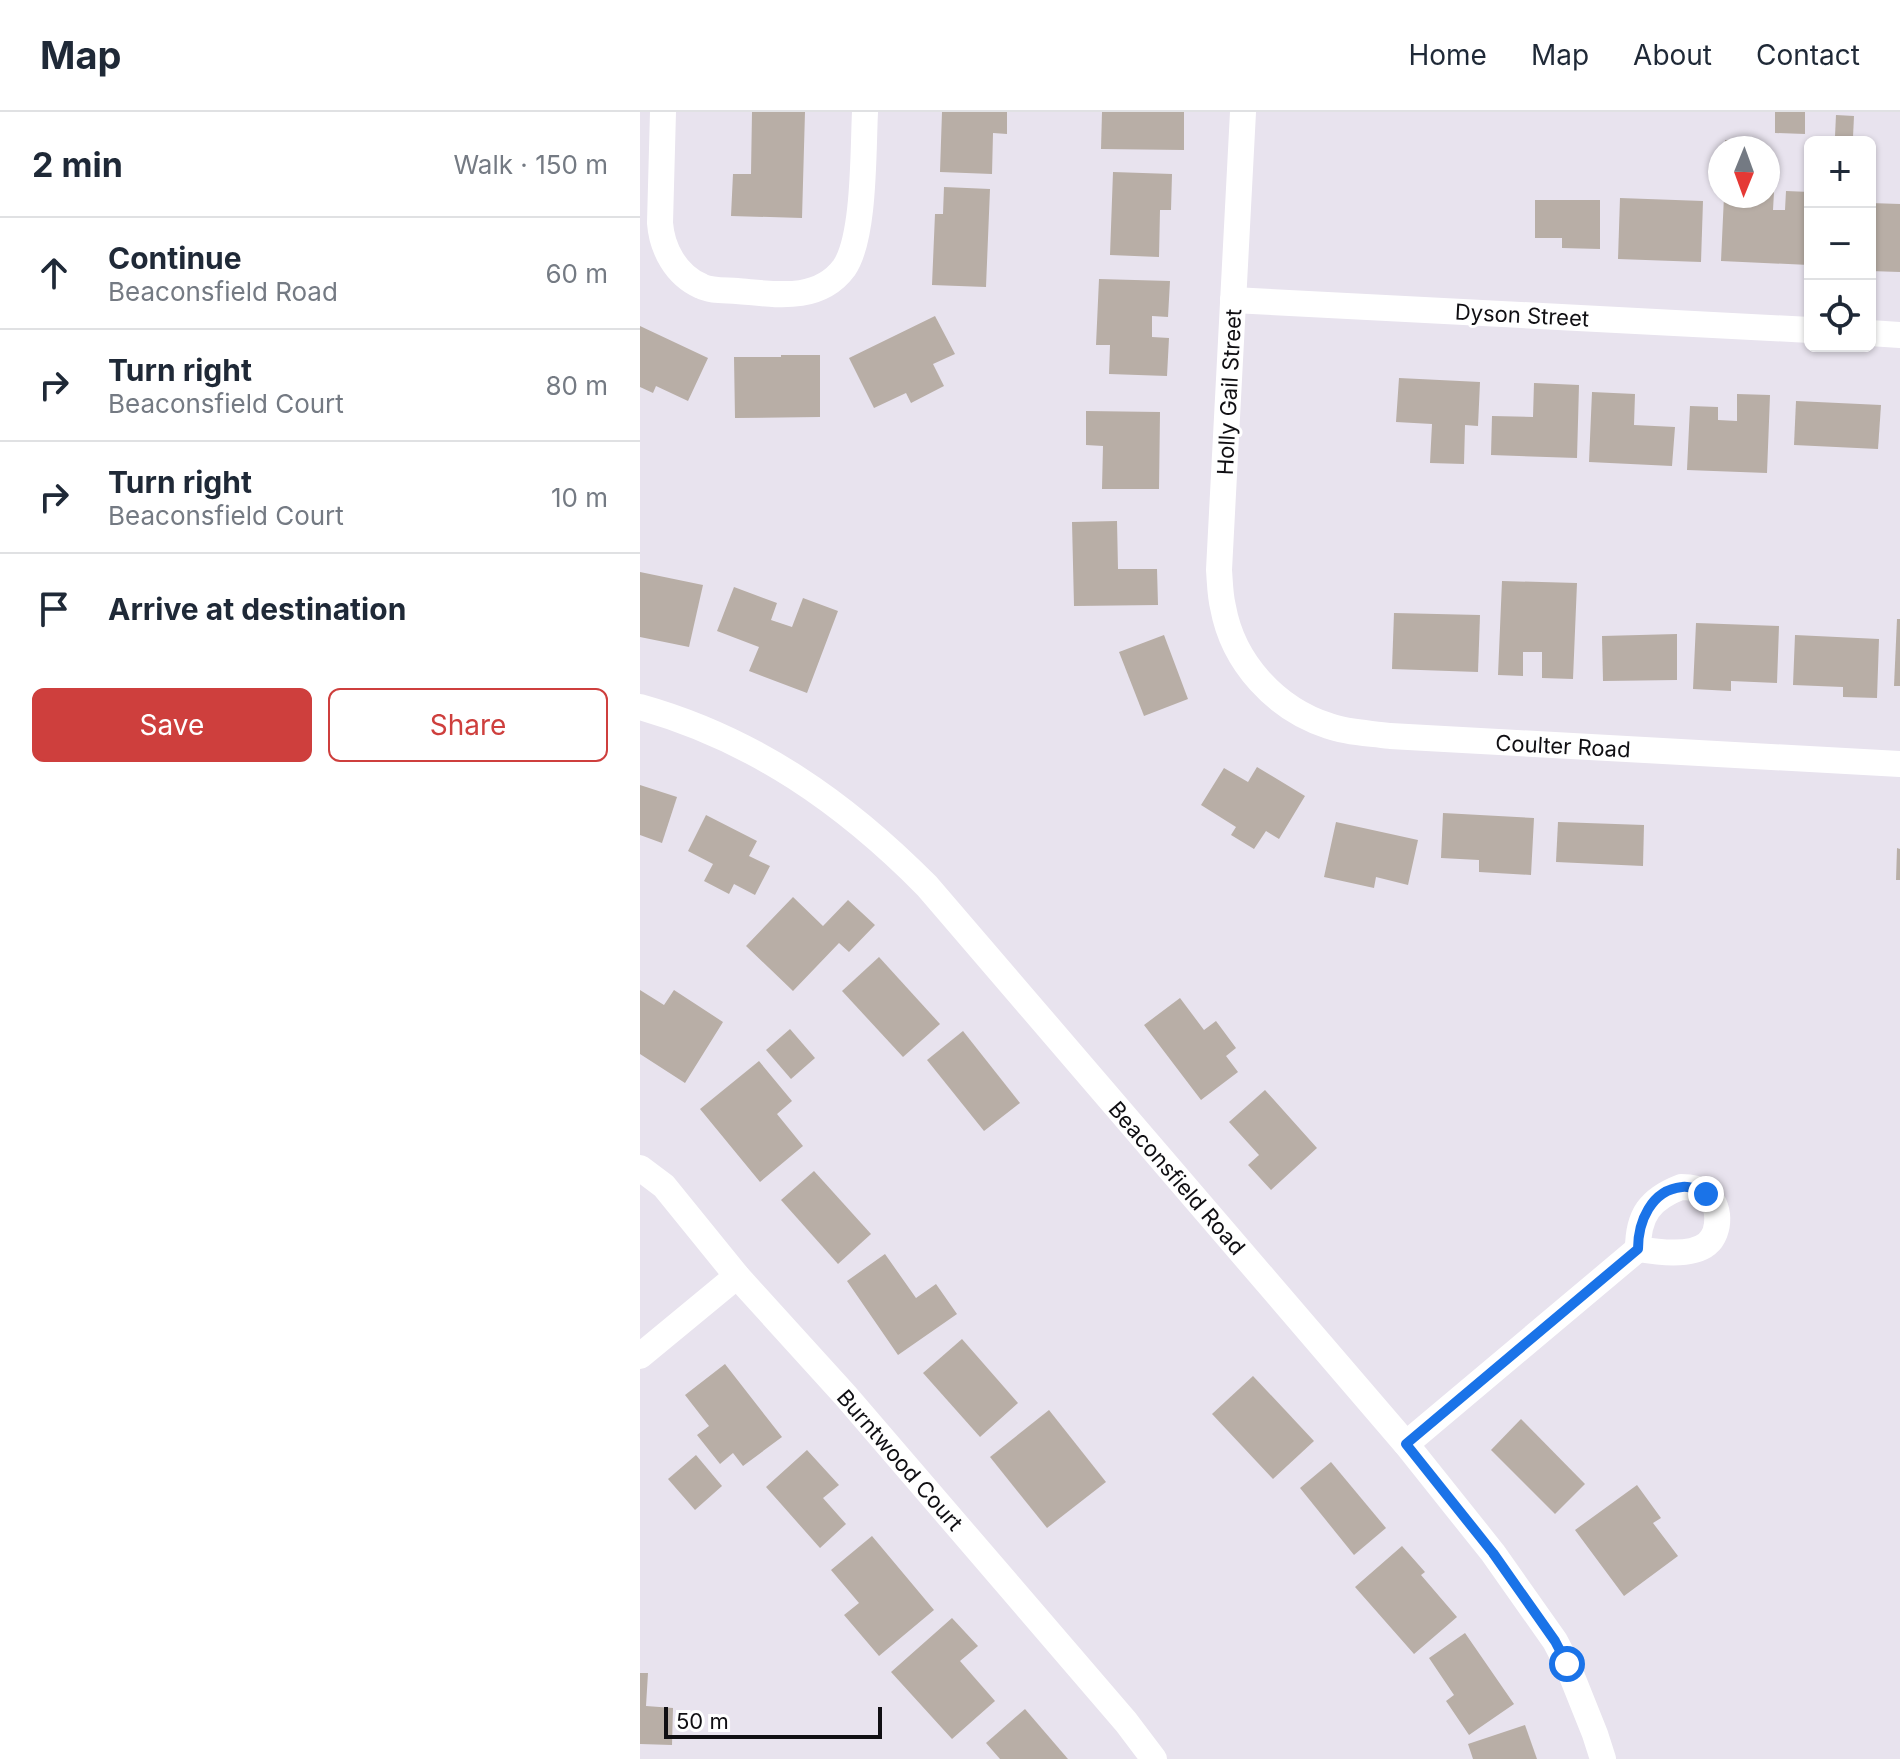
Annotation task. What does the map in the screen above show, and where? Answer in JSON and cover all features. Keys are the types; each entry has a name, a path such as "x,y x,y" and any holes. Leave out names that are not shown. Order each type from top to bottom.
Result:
{"street":[{"path":"663,112 660,223 668,256 684,276 703,288 784,295 806,293 827,284 844,268 854,249 861,198 865,112"},
{"name":"Holly Gail Street","path":"1243,112 1219,570 1222,607 1229,630 1248,666"},
{"name":"Dyson Street","path":"1233,300 1804,330"},
{"path":"1876,333 1900,335"},
{"name":"Coulter Road","path":"1248,666 1277,699 1330,727 1390,736 1900,764"},
{"name":"Beaconsfield Road","path":"640,707 728,739 788,771 831,801 890,850 927,886 1406,1444 1493,1553 1555,1641 1590,1720 1603,1759"},
{"name":"Burntwood Court","path":"640,1168 664,1186 737,1276 845,1395 1126,1722 1154,1759"},
{"path":"1406,1444 1638,1249"},
{"path":"640,1356 737,1276"}],"building":[{"path":"752,112 805,112 802,218 731,216 733,174 751,174"},
{"path":"942,112 1007,112 1007,134 993,133 992,174 940,172"},
{"path":"1102,112 1184,112 1184,150 1101,149"},
{"path":"1775,112 1805,112 1805,134 1775,133"},
{"path":"1836,115 1854,116 1853,136 1835,136"},
{"path":"1113,172 1172,174 1171,210 1160,210 1159,257 1110,255"},
{"path":"944,187 990,189 986,287 932,285 935,214 943,214"},
{"path":"1786,191 1804,192 1804,265 1721,261 1723,208 1785,210"},
{"path":"1620,198 1703,201 1701,262 1618,259"},
{"path":"1535,200 1600,200 1600,249 1562,248 1562,238 1535,238"},
{"path":"1876,203 1900,204 1900,272 1876,271"},
{"path":"1099,279 1170,281 1168,317 1152,316 1152,337 1169,338 1167,376 1109,374 1110,345 1096,345"},
{"path":"935,316 955,354 933,364 944,386 911,403 906,393 874,408 849,358"},
{"path":"640,326 708,358 688,401 656,386 653,393 640,387"},
{"path":"820,355 820,417 735,418 734,357"},
{"path":"1399,378 1480,382 1478,426 1465,425 1464,464 1430,463 1432,424 1396,422"},
{"path":"1534,383 1579,385 1577,458 1491,455 1492,416 1533,417"},
{"path":"1592,392 1635,394 1634,425 1675,427 1672,466 1589,462"},
{"path":"1737,394 1770,395 1767,473 1687,470 1690,406 1718,407 1718,420 1737,421"},
{"path":"1796,401 1881,405 1878,449 1794,445"},
{"path":"1086,411 1160,412 1159,489 1102,489 1103,446 1086,445"},
{"path":"1117,521 1118,569 1157,569 1158,605 1074,606 1072,522"},
{"path":"640,572 703,585 689,647 640,637"},
{"path":"1502,581 1577,583 1573,679 1542,678 1542,652 1523,652 1523,676 1498,675"},
{"path":"734,587 777,603 771,620 792,627 803,598 838,611 807,693 749,671 759,647 717,631"},
{"path":"1394,613 1480,615 1478,672 1392,669"},
{"path":"1897,619 1900,619 1900,686 1894,686"},
{"path":"1696,623 1779,626 1777,683 1731,681 1731,691 1693,689"},
{"path":"1677,634 1677,680 1603,681 1602,636"},
{"path":"1164,635 1188,699 1144,716 1119,652"},
{"path":"1795,635 1879,639 1877,698 1843,697 1843,687 1793,685"},
{"path":"1257,767 1305,796 1279,839 1266,831 1254,849 1231,835 1236,827 1201,805 1224,768 1248,782"},
{"path":"640,785 677,797 662,843 640,835"},
{"path":"1443,813 1534,818 1531,875 1479,872 1479,860 1441,858"},
{"path":"706,815 757,841 749,856 770,866 755,895 734,884 729,894 704,881 713,864 688,851"},
{"path":"1336,822 1418,840 1408,885 1376,877 1374,888 1324,877"},
{"path":"1558,822 1644,825 1643,866 1556,862"},
{"path":"1897,848 1900,849 1900,880 1896,880"},
{"path":"793,897 823,926 848,900 875,925 849,952 839,943 793,991 746,946"},
{"path":"879,957 940,1024 903,1057 842,991"},
{"path":"640,990 664,1005 674,990 723,1022 685,1083 640,1054"},
{"path":"1180,998 1204,1030 1216,1021 1236,1048 1226,1056 1238,1072 1201,1100 1144,1025"},
{"path":"790,1029 815,1058 791,1079 766,1050"},
{"path":"963,1031 1020,1103 984,1131 927,1060"},
{"path":"759,1061 792,1101 777,1114 803,1146 760,1182 700,1109"},
{"path":"1265,1090 1317,1148 1271,1190 1248,1165 1259,1155 1229,1122"},
{"path":"814,1171 871,1234 838,1264 781,1200"},
{"path":"885,1254 916,1298 936,1284 957,1314 898,1355 847,1281"},
{"path":"962,1339 1018,1403 980,1437 923,1373"},
{"path":"725,1364 782,1437 743,1466 733,1453 720,1464 697,1435 709,1426 685,1395"},
{"path":"1253,1376 1314,1441 1273,1479 1212,1414"},
{"path":"1049,1410 1106,1482 1047,1528 990,1457"},
{"path":"1521,1419 1585,1484 1555,1514 1491,1450"},
{"path":"807,1450 839,1485 823,1498 846,1524 820,1548 766,1487"},
{"path":"696,1455 722,1486 695,1510 668,1479"},
{"path":"1331,1462 1386,1528 1354,1555 1300,1488"},
{"path":"1637,1485 1661,1518 1653,1523 1678,1556 1624,1596 1575,1530"},
{"path":"872,1536 934,1610 879,1656 844,1615 859,1603 831,1570"},
{"path":"1402,1546 1425,1572 1421,1575 1457,1617 1414,1654 1355,1587"},
{"path":"952,1618 978,1646 960,1661 995,1701 952,1739 891,1672"},
{"path":"1465,1633 1514,1704 1469,1735 1446,1701 1454,1695 1429,1658"},
{"path":"640,1673 648,1673 646,1706 673,1708 672,1745 640,1744"},
{"path":"1025,1709 1068,1759 1000,1759 986,1743"},
{"path":"1525,1725 1537,1759 1473,1759 1468,1744"}],"route":[{"path":"1567,1664 1555,1641 1493,1553 1406,1444 1638,1249 1638,1234 1644,1214 1653,1202 1664,1193 1681,1187 1692,1187 1706,1194"}]}
